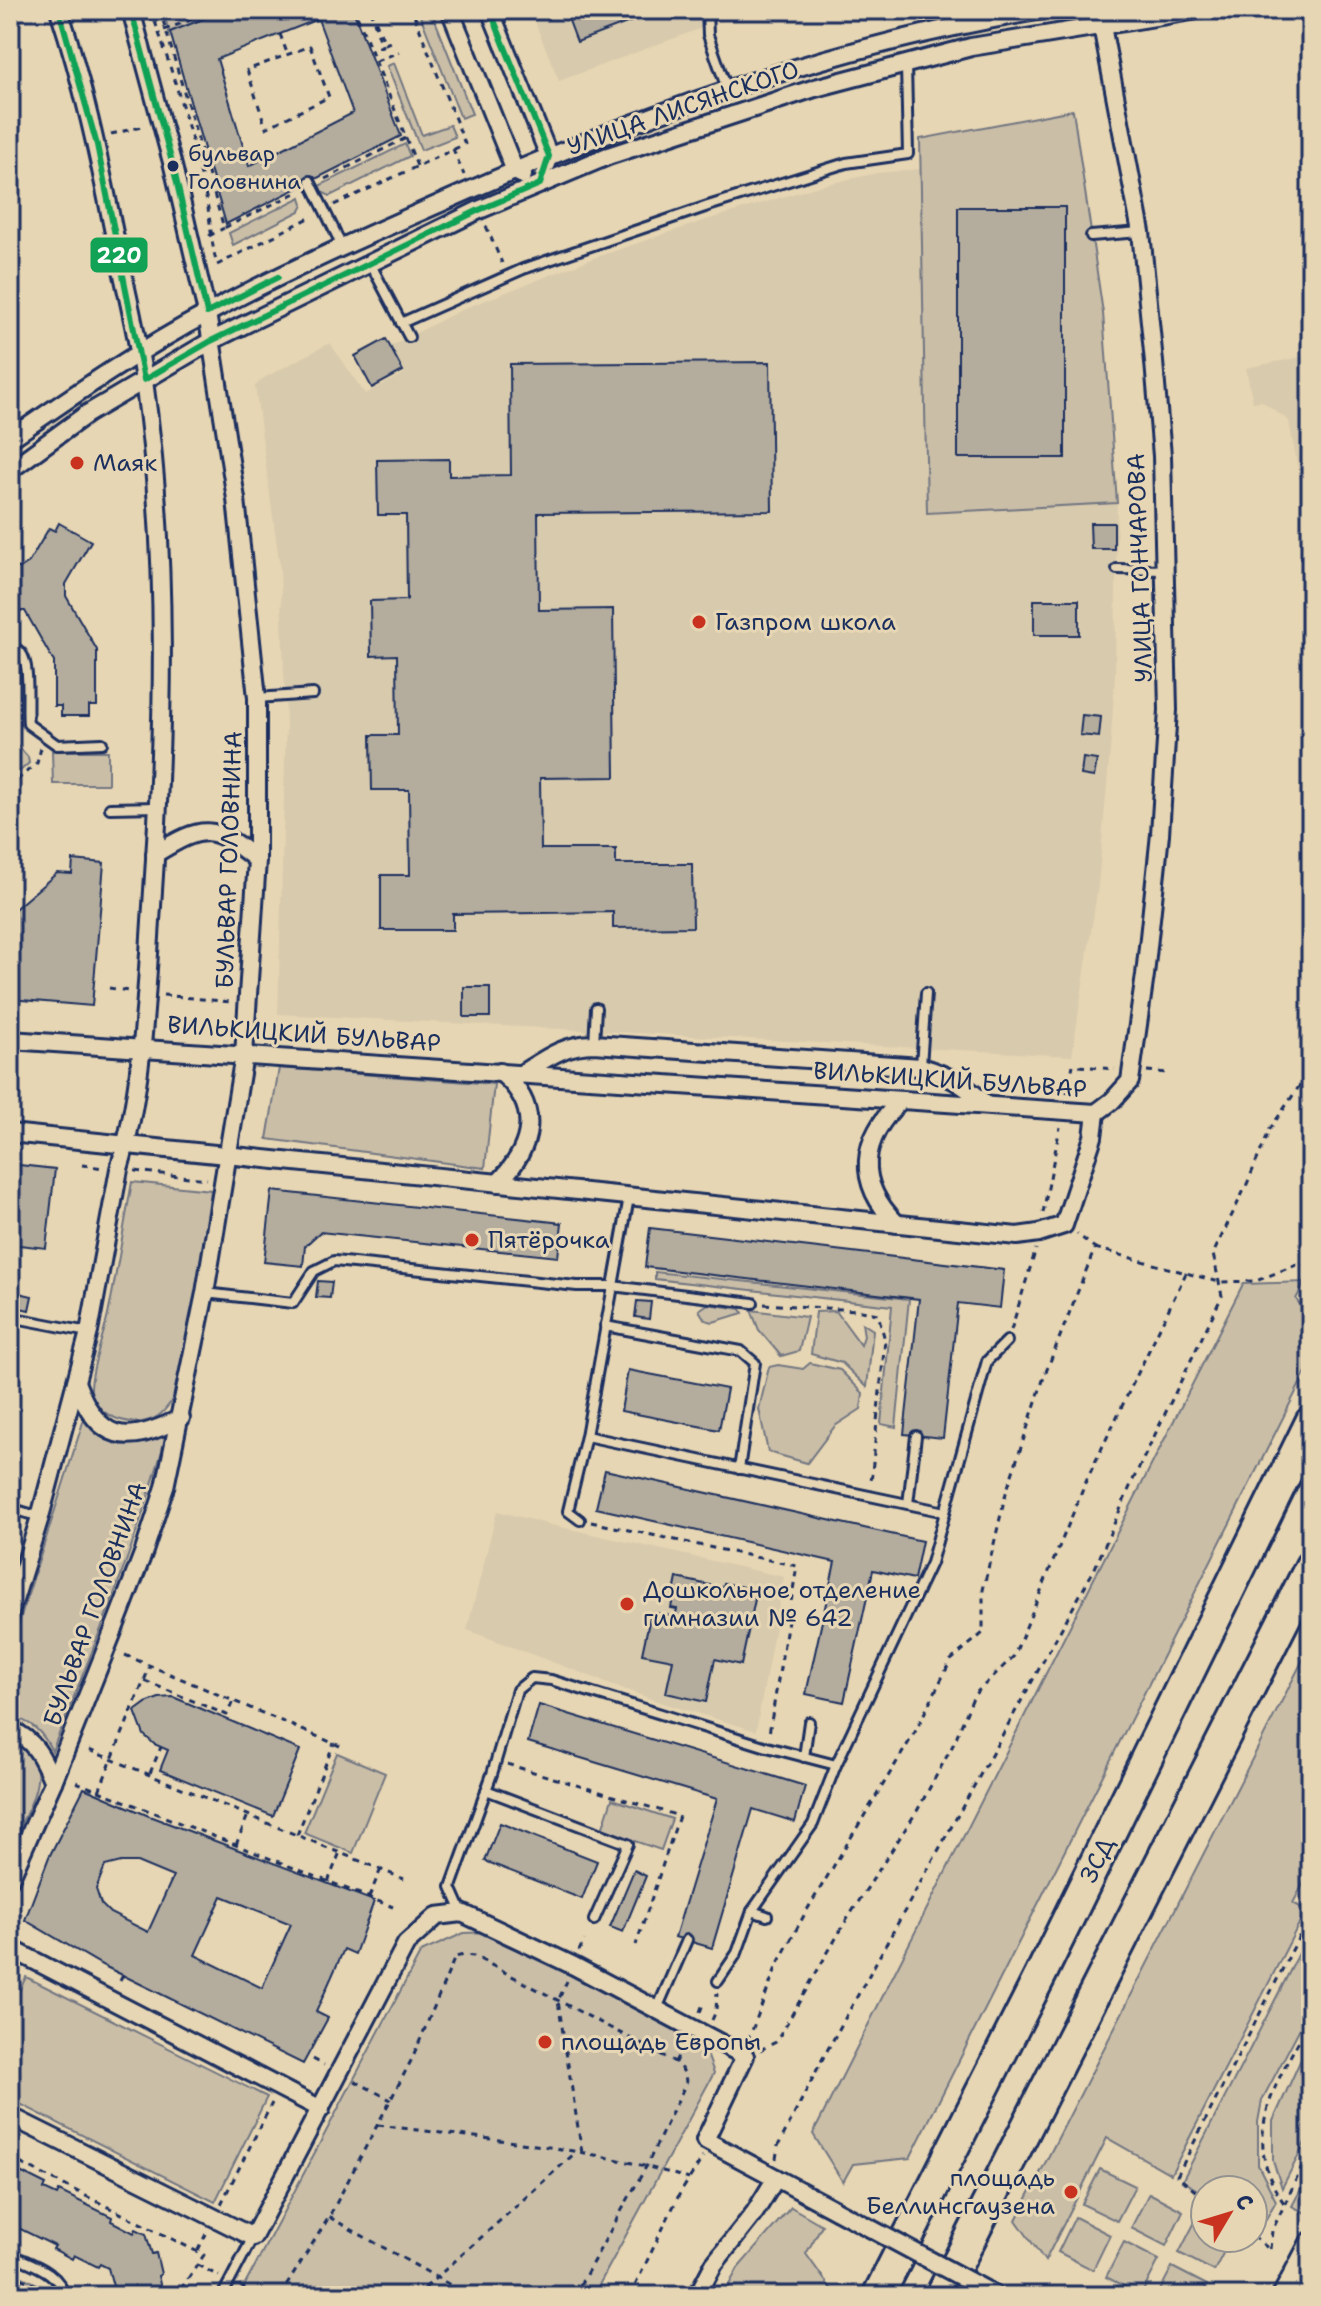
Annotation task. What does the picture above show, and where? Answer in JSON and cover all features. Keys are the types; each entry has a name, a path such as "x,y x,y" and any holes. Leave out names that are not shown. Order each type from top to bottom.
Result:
{"highway":[{"name":"ЗСД","path":"878,2296 1040,1976 1311,1422"},
{"path":"941,2296 1311,1566"}],"street":[{"path":"10,1613 40,1517 89,1332 126,1145 141,1047 158,807 162,682 161,561 144,380 95,138 59,10"},
{"name":"БУЛЬВАР ГОЛОВНИНА","path":"10,1879 53,1782 144,1551 165,1487 205,1293 244,1055 257,860 257,698 236,499 207,313 131,10"},
{"path":"450,10 515,171 540,184 549,156 490,10"},
{"name":"УЛИЦА ЛИСЯНСКОГО","path":"10,439 82,388 207,313 342,246 549,156 682,104 805,64 969,22 1044,10"},
{"name":"УЛИЦА ЛИСЯНСКОГО","path":"10,470 87,414 211,341 479,210 608,156 815,88 971,47 1101,17 1198,10"},
{"name":"УЛИЦА ГОНЧАРОВА","path":"1096,1113 1130,1081 1160,834 1168,710 1162,456 1141,232 1101,17"},
{"path":"155,854 195,832 213,832 229,837 257,860"},
{"name":"ВИЛЬКИЦКИЙ БУЛЬВАР","path":"10,1040 1096,1113 1093,1137 1064,1225"},
{"path":"521,1074 561,1048 594,1044 921,1067 969,1087 986,1105"},
{"path":"498,1183 521,1157 529,1126 521,1095 500,1072"},
{"path":"897,1224 874,1197 867,1154 870,1141 886,1114 901,1100"},
{"path":"10,1133 1017,1236 1064,1225"},
{"path":"76,1382 86,1407 97,1422 115,1432 132,1435 149,1433 181,1418"},
{"path":"10,1729 38,1748 53,1782"},
{"path":"10,2116 253,2237 406,1944 437,1916 462,1913 574,1966 745,2056 705,2140 997,2296"},
{"path":"10,1948 321,2109"},
{"path":"697,2296 714,2264 755,2212 776,2178"},
{"path":"1283,2296 1311,2243"},
{"path":"1306,2296 1311,2286"}],"lane":[{"path":"707,10 708,35 727,89"},
{"path":"401,323 523,269 708,206 846,163 908,154 906,64"},
{"path":"312,183 342,246"},
{"path":"1091,236 1141,232"},
{"path":"370,263 409,337"},
{"path":"1117,569 1165,570"},
{"path":"10,646 21,653 28,672 25,705 28,724 57,745 102,743"},
{"path":"257,698 313,694"},
{"path":"110,808 158,807"},
{"path":"921,1067 926,993"},
{"path":"594,1044 596,1008"},
{"path":"580,1520 568,1511 586,1436 629,1196"},
{"path":"205,1293 293,1303 314,1271 334,1261 577,1286 612,1286 753,1303"},
{"path":"10,1317 89,1332"},
{"path":"605,1326 741,1351 755,1363 739,1469"},
{"path":"718,1981 737,1953 752,1911 813,1824 836,1765 931,1563 987,1361 1007,1341"},
{"path":"586,1436 945,1512"},
{"path":"908,1504 916,1436"},
{"path":"10,1508 40,1517"},
{"path":"462,1913 451,1887 517,1690 532,1678 551,1680 767,1747 836,1765"},
{"path":"804,1757 809,1722"},
{"path":"486,1790 628,1844 594,1920"},
{"path":"752,1911 767,1916"},
{"path":"657,2009 687,1940"},
{"path":"222,2296 253,2237"},
{"path":"10,2254 53,2276 59,2281 64,2296"}],"path":[{"path":"151,10 185,116 206,197 209,236 217,265 465,144 412,10"},
{"path":"160,10 224,228"},
{"path":"189,20 190,10"},
{"path":"159,33 217,10"},
{"path":"355,10 417,166"},
{"path":"371,10 382,46 371,50"},
{"path":"371,10 385,44 395,40"},
{"path":"280,34 288,54"},
{"path":"310,46 329,97 266,128 247,70 288,54 310,46"},
{"path":"376,61 399,52"},
{"path":"95,138 185,116"},
{"path":"209,236 406,138"},
{"path":"109,988 133,991"},
{"path":"160,994 237,1003"},
{"path":"1067,1095 1073,1065"},
{"path":"776,2178 778,2146 823,2058 1095,1568 1132,1482 1222,1296 1213,1254 1270,1129 1311,1069"},
{"path":"1042,1218 1061,1123"},
{"path":"82,1165 108,1168"},
{"path":"131,1171 215,1180"},
{"path":"1064,1225 1095,1248 1219,1282 1256,1281 1296,1265 1311,1266"},
{"path":"1007,1341 1037,1246"},
{"path":"745,2056 751,2029 777,1965 807,1910 915,1732 951,1660 983,1633 983,1590 1006,1493 1044,1377 1095,1248"},
{"path":"745,2056 776,2042 846,1921 917,1811 953,1745 974,1695 1014,1656 1088,1477 1187,1271"},
{"path":"753,1303 878,1314 885,1340 870,1496"},
{"path":"580,1520 797,1566 767,1747"},
{"path":"125,1655 340,1746"},
{"path":"99,1791 150,1666"},
{"path":"144,1681 227,1715 233,1701"},
{"path":"297,1835 334,1743"},
{"path":"150,1774 161,1747"},
{"path":"89,1750 404,1879"},
{"path":"76,1782 393,1907"},
{"path":"235,1846 248,1815"},
{"path":"328,1882 340,1852"},
{"path":"369,1897 381,1869"},
{"path":"10,1909 22,1915"},
{"path":"1189,2186 1177,2176 1311,1913"},
{"path":"582,2153 558,2001 584,1940"},
{"path":"280,2296 329,2217 378,2125 413,2057 455,1957 464,1955 474,1956 675,2062 685,2073 686,2083 647,2165 574,2296"},
{"path":"120,1981 123,1975"},
{"path":"705,2034 716,2011 718,1981"},
{"path":"1284,2203 1274,2189 1264,2164 1263,2123 1267,2102 1311,2019"},
{"path":"198,2252 280,2088"},
{"path":"378,2125 582,2153 647,2165 689,2179"},
{"path":"630,2296 689,2179 711,2144"},
{"path":"1269,2248 1272,2231 1311,2148"},
{"path":"416,2296 576,2152"},
{"path":"10,2158 204,2255 176,2296"},
{"path":"329,2217 470,2296"},
{"path":"12,2274 51,2293"},
{"path":"12,2274 20,2296"}],"shaded area":[{"path":"163,10 226,10 169,32"},
{"path":"418,10 431,10 472,114 461,118"},
{"path":"530,10 761,10 707,26 559,81"},
{"path":"394,63 422,135 450,125 455,137 421,150 387,66"},
{"path":"1073,110 1103,313 1117,503 927,513 920,139"},
{"path":"405,144 410,156 330,196 322,192 319,186"},
{"name":"Газпром школа","path":"921,169 927,513 1117,503 1111,739 1098,886 1072,1056 278,1014 286,724 280,568 255,386 264,378 330,343 365,394 405,373 389,347 463,309 594,258 700,222 819,186 877,173"},
{"path":"301,197 303,205 300,211 233,245 229,233"},
{"path":"1311,355 1311,512 1306,513 1289,421 1262,401 1253,402 1246,368"},
{"path":"10,737 28,757 29,763 10,780"},
{"path":"52,751 108,751 108,784 53,784"},
{"path":"279,1068 494,1084 485,1168 267,1139"},
{"path":"132,1182 211,1190 194,1306 174,1398 165,1410 144,1422 123,1421 104,1412 92,1397 91,1387 108,1315"},
{"path":"655,1272 909,1299 896,1427 881,1424 892,1306 655,1279"},
{"path":"1305,1282 1296,1299 1311,1321 1311,1362 910,2158 853,2164 843,2182 813,2134 1243,1284"},
{"path":"708,1304 741,1309 743,1313 713,1322 705,1320 699,1310"},
{"path":"751,1310 807,1317 799,1351 781,1356 759,1330"},
{"path":"836,1311 861,1345 864,1336 862,1323 873,1330 867,1387 842,1363 811,1354 816,1312"},
{"path":"810,1363 840,1370 863,1393 861,1409 835,1426 807,1463 768,1452 759,1409 769,1367 778,1365 803,1369"},
{"path":"84,1419 103,1432 123,1439 144,1439 167,1433 129,1554 52,1751 36,1728 10,1718 10,1651"},
{"name":"Дошкольное отделение гимназии № 642","path":"497,1511 784,1577 756,1731 656,1701 467,1630"},
{"path":"1311,1644 1311,1869 1293,1903 1306,1910 1171,2174 1107,2138 1045,2261 1016,2220"},
{"path":"10,1737 26,1748 34,1760 37,1773 31,1802 10,1847"},
{"path":"337,1753 385,1773 353,1853 304,1833"},
{"path":"612,1799 672,1819 661,1850 602,1830"},
{"path":"1311,1930 1311,2007 1262,2100 1258,2122 1258,2165 1262,2174 1189,2174 1189,2185 1182,2181"},
{"name":"площадь Европы","path":"489,1932 704,2046 714,2073 593,2296 239,2296 421,1952 464,1933"},
{"path":"26,1977 267,2097 215,2202 10,2099 10,2009"},
{"path":"1311,2037 1311,2131 1282,2188 1273,2161 1273,2121"},
{"path":"1100,2169 1135,2186 1117,2221 1082,2204"},
{"path":"1311,2170 1311,2216 1292,2206"},
{"path":"1269,2187 1276,2201 1269,2214"},
{"path":"1149,2193 1183,2211 1166,2246 1131,2228"},
{"path":"791,2207 822,2225 806,2254 834,2293 832,2296 723,2296 738,2268"},
{"path":"1075,2217 1110,2235 1093,2270 1058,2252"},
{"path":"1189,2234 1189,2254 1223,2254 1214,2271 1179,2253"},
{"path":"1124,2242 1159,2260 1141,2295 1106,2277"},
{"path":"1172,2267 1207,2285 1201,2296 1157,2296"},
{"path":"14,2273 50,2290 47,2296 10,2294 10,2281"}],"building":[{"path":"226,10 353,10 401,136 226,224 170,32","holes":["318,19 353,113 249,166 217,59"]},
{"path":"565,10 661,10 577,42"},
{"path":"958,207 1065,207 1065,458 958,458"},
{"path":"386,339 403,371 372,388 355,356"},
{"path":"770,362 772,511 538,513 539,610 613,609 615,777 540,778 541,849 616,849 616,864 692,864 693,927 613,928 613,912 453,914 453,930 381,930 381,875 410,875 409,790 372,790 371,735 398,735 397,655 371,656 370,601 407,600 406,515 378,515 377,460 449,459 449,476 511,475 510,364"},
{"path":"59,523 91,541 66,584 66,596 97,650 97,706 89,706 89,716 61,716 61,706 54,706 54,662 25,611 10,611 10,568 20,568 29,562 49,528 55,531"},
{"path":"1090,523 1114,523 1114,549 1091,549"},
{"path":"1034,600 1079,600 1079,635 1034,635"},
{"path":"1082,715 1101,717 1099,737 1080,735"},
{"path":"1083,758 1097,760 1094,777 1081,775"},
{"path":"73,860 104,863 92,1006 10,999 10,913 57,873 72,874"},
{"path":"464,987 490,987 490,1017 464,1017"},
{"path":"10,1164 55,1169 46,1248 10,1244"},
{"path":"272,1191 562,1223 558,1257 320,1232 305,1246 303,1266 264,1262"},
{"path":"650,1228 1004,1270 1000,1308 958,1303 943,1438 904,1434 919,1299 645,1267"},
{"path":"318,1281 332,1282 330,1298 316,1297"},
{"path":"19,1293 32,1296 29,1310 16,1307"},
{"path":"637,1301 651,1302 649,1319 635,1317"},
{"path":"10,1346 20,1348 10,1397"},
{"path":"628,1370 727,1389 719,1430 621,1411"},
{"path":"605,1470 922,1541 914,1579 873,1570 844,1702 806,1694 835,1562 596,1508"},
{"path":"677,1578 723,1588 724,1583 757,1590 741,1665 715,1659 706,1702 666,1693 673,1660 642,1654 651,1612 675,1617 677,1609 671,1608"},
{"path":"173,1697 300,1750 273,1816 160,1770 168,1750 144,1735 135,1711 159,1698"},
{"path":"539,1705 805,1786 795,1822 753,1809 712,1948 675,1937 717,1799 528,1742"},
{"path":"84,1788 149,1816 374,1901 355,1954 344,1949 316,2012 328,2018 303,2064 102,1965 25,1920 49,1857","holes":["137,1862 173,1877 148,1932 110,1913 101,1904 96,1889 105,1866","222,1896 291,1924 262,1988 195,1955"]},
{"path":"500,1823 597,1861 582,1899 485,1861"},
{"path":"634,1870 646,1876 623,1932 610,1927"},
{"path":"10,2167 46,2185 44,2189 57,2195 59,2191 112,2217 111,2221 134,2233 136,2229 146,2234 152,2254 156,2253 163,2296 106,2296 113,2286 108,2268 100,2264 98,2267 74,2255 72,2259 53,2249 55,2246 10,2224"}],"transit line":[{"name":"220","path":"59,10 97,145 144,380 211,341 479,210 540,184 549,156 490,10"},
{"name":"220","path":"131,10 173,166 207,313 278,277"}],"place":[{"name":"бульвар Головнина","path":"173,166"},
{"name":"Маяк","path":"77,463"},
{"name":"Газпром школа","path":"699,622"},
{"name":"Пятёрочка","path":"472,1240"},
{"name":"Дошкольное отделение гимназии № 642","path":"627,1604"},
{"name":"площадь Европы","path":"545,2042"},
{"name":"площадь Беллинсгаузена","path":"1071,2192"}]}
